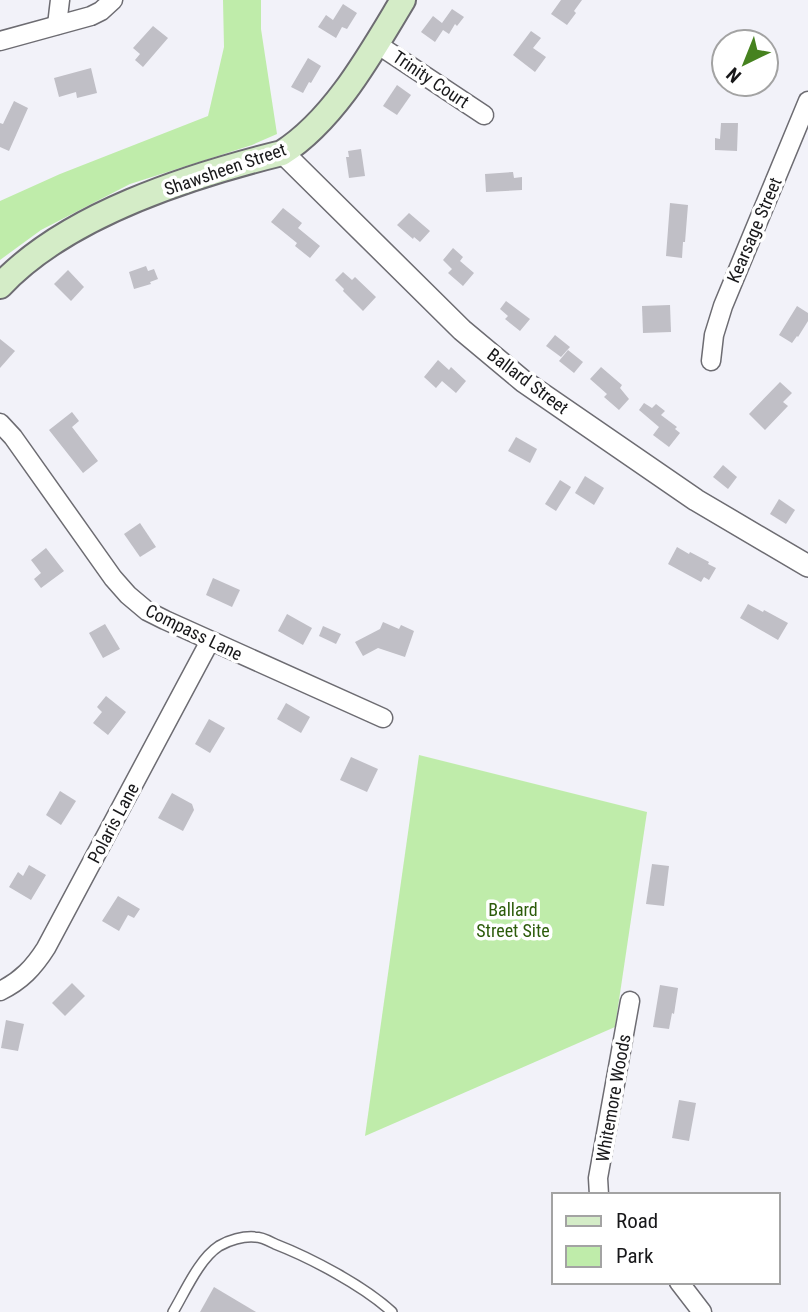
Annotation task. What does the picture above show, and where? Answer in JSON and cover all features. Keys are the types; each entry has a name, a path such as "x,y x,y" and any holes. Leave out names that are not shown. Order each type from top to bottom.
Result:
{"main road":[{"name":"Shawsheen Street","path":"0,286 35,255 74,228 173,185 282,152 296,144 316,126 361,70 403,0"}],"street":[{"path":"57,25 60,0"},
{"path":"0,41 91,16 113,0"},
{"name":"Trinity Court","path":"377,44 484,115"},
{"name":"Kearsage Street","path":"711,361 714,335 723,306 808,101"},
{"name":"Ballard Street","path":"282,152 462,330 523,381 696,500 808,566"},
{"name":"Compass Lane","path":"0,423 99,561 128,596 147,611 383,718"},
{"name":"Polaris Lane","path":"0,991 27,974 50,942 210,641"},
{"name":"Whitemore Woods","path":"599,1193 598,1178 630,1001"},
{"path":"681,1284 702,1312"}],"lane":[{"path":"173,1312 211,1252 234,1239 256,1236 293,1251 346,1280 392,1312"}],"green space":[{"path":"223,0 261,0 261,29 277,134 252,145 130,184 41,230 0,260 0,201 60,174 208,116 224,47"},
{"name":"Ballard Street Site","path":"419,755 647,812 615,1027 365,1136"}],"building":[{"path":"561,0 582,0 567,25 551,14"},
{"path":"343,4 357,13 347,29 342,27 336,38 318,27 326,15 333,20"},
{"path":"452,9 464,17 457,26 455,24 449,34 443,30 435,42 421,32 433,16 442,23"},
{"path":"153,26 168,38 143,67 135,60 140,54 133,48"},
{"path":"531,31 541,38 533,48 546,57 535,72 513,55"},
{"path":"308,58 321,66 303,93 291,87"},
{"path":"91,68 97,93 77,98 76,92 59,97 54,78"},
{"path":"397,85 411,95 397,115 383,106"},
{"path":"14,101 28,108 9,151 0,147 0,123 3,124"},
{"path":"721,123 738,123 737,151 715,150 715,138 720,139"},
{"path":"361,149 365,176 349,178 346,157 349,157 348,151"},
{"path":"513,172 514,178 522,177 522,190 486,192 485,174"},
{"path":"670,203 688,205 682,258 666,256"},
{"path":"283,208 302,223 298,228 320,246 310,258 295,246 297,243 271,222"},
{"path":"409,213 430,231 420,242 397,225"},
{"path":"453,248 463,257 460,261 474,273 463,286 448,273 452,269 443,260"},
{"path":"146,266 148,271 154,269 158,279 134,289 129,272"},
{"path":"68,270 84,287 71,301 54,284"},
{"path":"343,272 352,280 355,277 376,297 363,311 335,280"},
{"path":"506,301 530,319 520,331 505,319 508,316 500,309"},
{"path":"670,305 671,332 643,333 642,306"},
{"path":"797,306 808,313 808,321 792,343 779,335"},
{"path":"555,335 570,347 561,357 546,346"},
{"path":"0,339 15,351 0,368"},
{"path":"568,350 583,362 574,373 559,361"},
{"path":"438,360 449,370 451,367 466,381 456,393 442,381 436,388 424,377"},
{"path":"601,367 622,385 620,388 629,399 619,410 604,397 607,394 590,379"},
{"path":"780,382 792,393 783,402 788,406 765,430 749,414"},
{"path":"644,403 652,408 656,404 665,411 661,415 677,427 675,429 680,433 669,447 653,435 659,427 639,410"},
{"path":"72,412 79,421 72,427 98,461 83,473 49,430"},
{"path":"516,437 537,449 530,463 508,451"},
{"path":"723,465 737,477 728,489 713,477"},
{"path":"585,476 604,488 594,505 575,493"},
{"path":"560,480 571,487 556,511 545,504"},
{"path":"779,499 795,510 786,524 770,514"},
{"path":"140,523 156,547 140,557 124,534"},
{"path":"677,547 716,568 709,580 704,577 701,582 668,564"},
{"path":"46,548 64,571 41,588 34,579 41,573 31,560"},
{"path":"213,578 240,590 232,607 206,595"},
{"path":"748,604 788,623 778,640 740,618"},
{"path":"287,614 312,628 303,645 278,631"},
{"path":"383,622 399,629 401,625 414,631 405,657 378,648 363,656 355,642 380,629"},
{"path":"105,624 120,649 103,658 89,633"},
{"path":"323,626 341,634 336,644 319,636"},
{"path":"106,696 126,712 108,735 93,723 102,712 97,707"},
{"path":"286,703 310,717 301,733 277,719"},
{"path":"209,719 225,728 210,753 195,744"},
{"path":"351,757 378,769 367,792 340,780"},
{"path":"60,791 76,801 61,825 46,815"},
{"path":"172,793 192,804 194,810 183,831 158,818"},
{"path":"652,864 669,866 664,906 646,904"},
{"path":"29,865 46,875 31,900 9,887 18,872 23,876"},
{"path":"118,896 140,909 134,918 128,915 119,931 102,921"},
{"path":"72,983 85,996 65,1016 52,1003"},
{"path":"660,985 678,988 669,1029 653,1027"},
{"path":"6,1020 24,1024 18,1051 1,1048"},
{"path":"679,1100 696,1103 689,1141 672,1138"},
{"path":"214,1287 256,1312 200,1312"}]}
